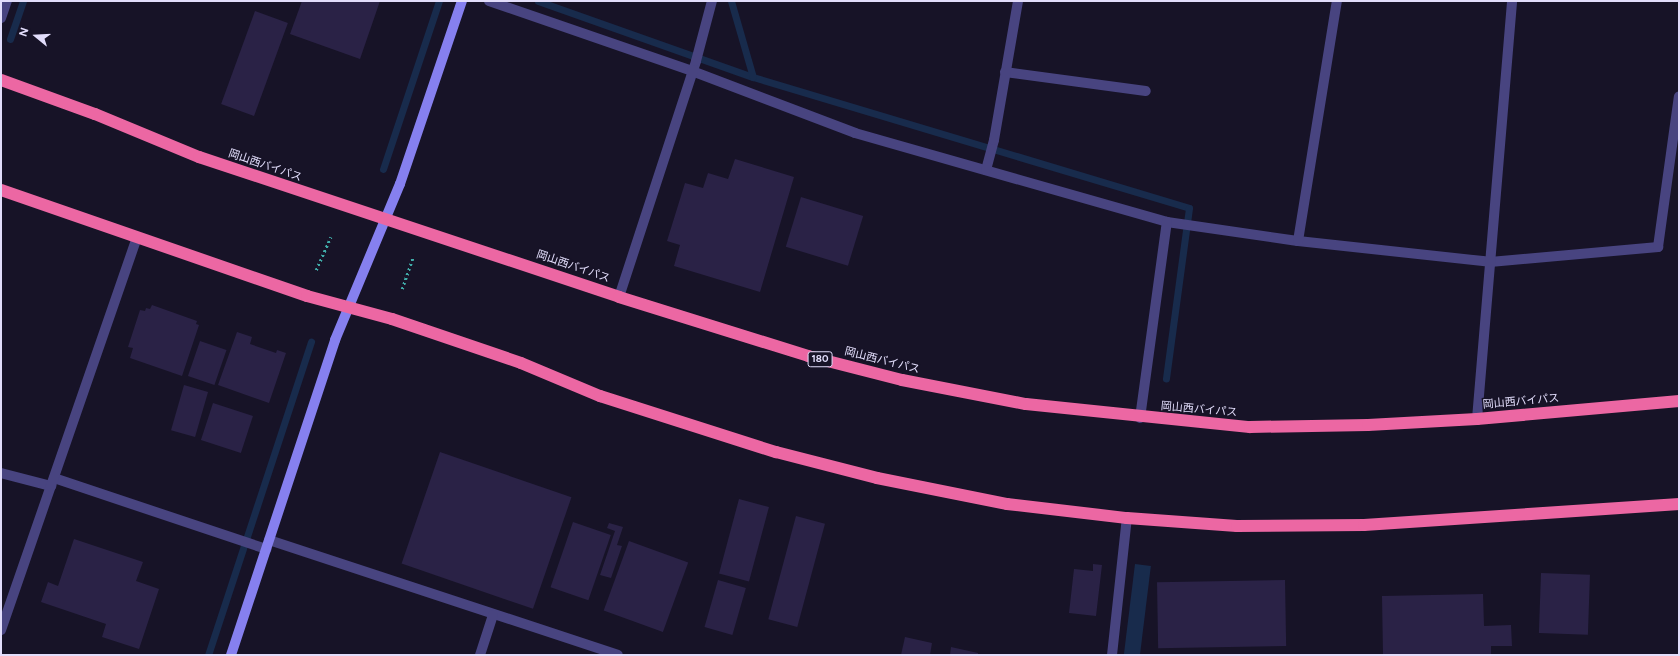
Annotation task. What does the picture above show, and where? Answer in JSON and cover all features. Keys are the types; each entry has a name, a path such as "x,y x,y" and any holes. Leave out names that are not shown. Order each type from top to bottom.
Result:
{"highway":[{"name":"岡山西バイパス","path":"1,80 95,114 199,157 619,297 808,356 902,380 1026,404 1140,418 1250,427 1368,426 1477,419 1679,401"},
{"path":"1,190 307,296 392,319 521,363 600,396 776,452 877,478 1007,504 1128,518 1237,526 1364,525 1679,504"}],"street":[{"path":"1,18 7,1"},
{"path":"231,655 348,307 400,184 462,1"},
{"path":"489,1 694,66 855,133 1172,223 1298,241 1490,262 1658,247 1679,96"},
{"path":"619,297 694,66 712,1"},
{"path":"986,170 994,140 1018,1"},
{"path":"1298,241 1337,1"},
{"path":"1477,419 1512,1"},
{"path":"1005,72 1146,91"},
{"path":"1140,418 1172,223"},
{"path":"1,630 137,237"},
{"path":"1,473 53,482 266,550"},
{"path":"1112,655 1128,518"},
{"path":"269,540 618,655"},
{"path":"480,655 493,615"}],"path":[{"path":"316,270 332,237"},
{"path":"402,289 413,257"}],"water":[{"path":"1135,564 1151,566 1140,655 1124,655"}],"building":[{"path":"302,1 380,1 360,59 290,34"},
{"path":"255,11 288,23 254,116 221,104"},
{"path":"735,159 794,177 760,292 674,266 680,245 667,241 685,183 703,188 708,173 728,179"},
{"path":"801,197 863,216 848,266 786,247"},
{"path":"152,305 197,321 196,324 199,325 182,376 130,358 133,348 128,347 140,310 145,311 146,308 150,309"},
{"path":"237,332 252,337 250,344 276,353 277,350 286,353 269,403 218,385"},
{"path":"200,341 226,350 214,385 188,376"},
{"path":"184,385 208,392 195,437 171,430"},
{"path":"213,403 253,416 241,453 201,440"},
{"path":"440,452 571,497 533,609 402,564"},
{"path":"739,499 769,507 749,581 719,573"},
{"path":"796,516 825,524 797,627 768,619"},
{"path":"573,522 611,535 588,600 551,587"},
{"path":"609,523 623,527 617,545 622,546 611,578 600,575 615,531 607,528"},
{"path":"74,539 143,562 136,581 159,589 139,649 102,637 106,624 41,602 48,582 58,586"},
{"path":"629,541 688,563 663,632 604,611"},
{"path":"1093,564 1102,565 1096,616 1069,613 1074,569 1093,571"},
{"path":"1541,573 1590,575 1588,635 1539,633"},
{"path":"718,580 746,588 732,635 704,627"},
{"path":"1285,580 1286,646 1158,648 1157,582"},
{"path":"1483,594 1484,626 1511,625 1512,646 1491,646 1491,655 1383,655 1382,596"},
{"path":"905,637 932,643 930,655 901,655"},
{"path":"951,647 978,653 978,655 950,655"}],"waterway":[{"path":"10,39 23,1"},
{"path":"383,169 439,1"},
{"path":"538,1 753,77 1189,208 1166,378"},
{"path":"731,1 753,77"},
{"path":"208,655 311,342"}]}
